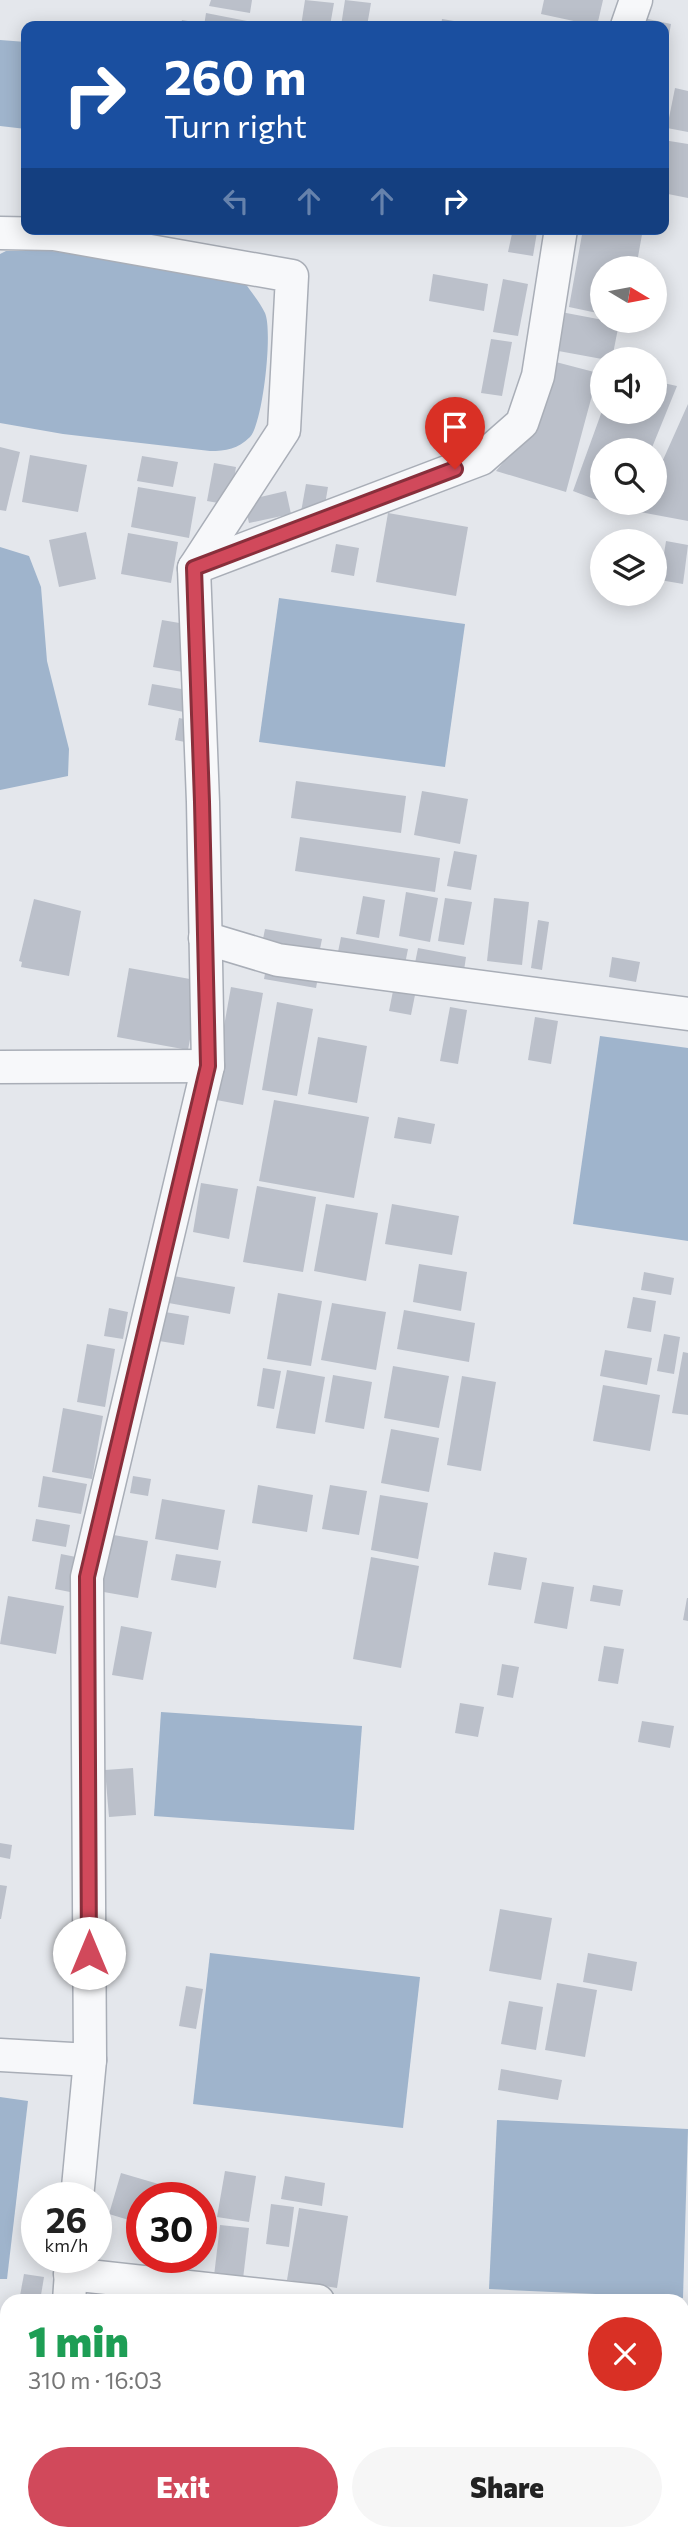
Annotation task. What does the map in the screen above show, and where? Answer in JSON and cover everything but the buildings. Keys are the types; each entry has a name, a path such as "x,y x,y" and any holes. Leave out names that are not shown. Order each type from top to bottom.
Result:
{"street":[{"path":"628,21 636,0"},
{"path":"0,233 21,233"},
{"path":"60,235 292,276 284,430 194,568 208,1066 87,1577 90,2060 79,2182"},
{"path":"194,568 481,459 522,423 538,376 560,235"},
{"path":"205,938 278,960 688,1014"},
{"path":"0,1067 208,1066"},
{"path":"0,2055 90,2060"},
{"path":"70,2278 243,2294"}],"water":[{"path":"0,40 21,42 21,128 0,126"},
{"path":"6,251 52,251 244,281 265,313 268,338 263,396 250,437 232,448 210,451 63,434 0,423 0,254"},
{"path":"0,547 29,556 41,587 47,661 69,749 68,776 0,790"},
{"path":"279,598 465,624 445,767 259,742"},
{"path":"600,1036 688,1048 688,1241 573,1224"},
{"path":"161,1712 362,1726 354,1830 154,1816"},
{"path":"210,1953 420,1977 403,2128 193,2104"},
{"path":"0,2097 28,2101 7,2279 0,2279"},
{"path":"497,2120 688,2129 683,2294 597,2294 489,2289"}],"route":[{"path":"89,1953 87,1577 208,1066 194,568 455,469"}]}
